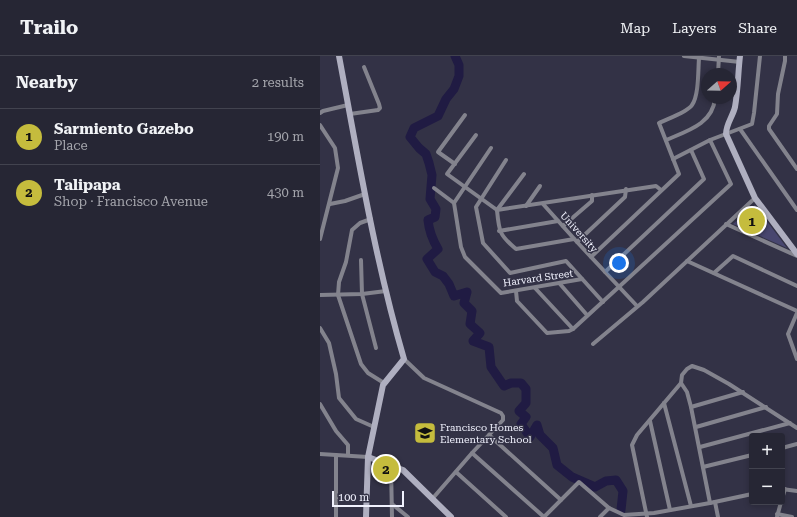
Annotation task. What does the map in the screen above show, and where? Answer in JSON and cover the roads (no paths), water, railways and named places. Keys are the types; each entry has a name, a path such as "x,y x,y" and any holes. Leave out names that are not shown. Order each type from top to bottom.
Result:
{"street":[{"path":"339,56 365,194 393,322 404,359 424,378 501,413 504,416 503,420 433,498"},
{"path":"684,56 740,59 736,101 727,126 726,134 755,198 794,246 797,255"},
{"path":"673,159 710,140 752,124 760,56"},
{"path":"785,56 778,94 777,114 769,126 769,129 797,169"},
{"path":"591,257 679,174 659,123 688,109 692,105 696,96 699,58"},
{"path":"718,68 719,58"},
{"path":"350,114 378,110 380,108 364,67"},
{"path":"666,140 702,124 710,115 715,104"},
{"path":"320,113 348,105"},
{"path":"455,164 438,152 465,115"},
{"path":"320,125 335,148 338,158 338,168 320,239"},
{"path":"740,129 797,210"},
{"path":"476,135 447,174 497,210 656,186 661,190"},
{"path":"516,291 517,301 547,333 569,331 573,329 731,184 710,140"},
{"path":"434,188 454,202 491,148"},
{"path":"605,272 704,179 691,150"},
{"path":"506,160 476,207 483,243 510,273 566,261 603,302"},
{"path":"524,174 497,210 499,231 516,249 576,240 625,197 626,190"},
{"path":"526,206 540,186"},
{"path":"330,204 346,201 365,194"},
{"path":"563,226 592,201 592,195"},
{"path":"593,344 687,261 755,198"},
{"name":"Harvard Street","path":"454,202 460,247 465,257 501,293 582,279"},
{"name":"University","path":"543,204 637,306"},
{"path":"371,219 360,223 352,230 346,262 339,282 338,295 361,364 368,373 384,383"},
{"path":"499,231 558,221"},
{"path":"726,224 797,255"},
{"path":"714,273 732,256 797,286"},
{"path":"361,260 362,294 376,348"},
{"path":"687,261 797,312 788,334 797,360"},
{"path":"560,284 588,315"},
{"path":"535,288 573,329"},
{"path":"320,295 362,294 386,291"},
{"path":"320,328 329,343 336,374 339,398 356,419 374,427"},
{"path":"366,517 368,456 384,383 404,359"},
{"path":"646,516 632,445 637,435 681,383 682,375 692,366 704,370 743,392 797,428"},
{"path":"681,383 687,392 696,427 703,467 718,517"},
{"path":"691,407 743,392"},
{"path":"320,404 331,424 348,444 348,455"},
{"path":"664,404 691,506"},
{"path":"696,427 766,408"},
{"path":"650,421 670,510"},
{"path":"700,447 790,423"},
{"path":"489,435 561,500"},
{"path":"785,447 797,444"},
{"path":"472,453 544,517 579,482 609,508 624,515 654,515 670,510 713,503 749,495"},
{"path":"320,454 368,456 404,470 451,517"},
{"path":"336,455 336,517"},
{"path":"703,467 749,456"},
{"path":"391,466 392,517"},
{"path":"456,472 506,517"},
{"path":"785,489 797,491"},
{"path":"392,504 408,517"},
{"path":"780,505 777,516 792,517"},
{"path":"600,517 609,508"}],"waterway":[{"path":"455,56 459,65 459,76 454,89 446,99 438,116 414,128 410,137 426,154 432,175 430,199 436,209 435,217 428,220 431,235 438,249 427,259 435,272 443,276 449,284 454,296 467,292 464,303 472,311 470,324 480,333 473,341 489,347 491,367 504,386 511,383 521,383 526,389 526,403 519,411 526,417 521,424 530,437 537,425 540,435 553,448 557,465 572,477 595,487 606,481 616,480 623,491 621,510"}],"place":[{"name":"Sarmiento Gazebo","path":"752,221"},
{"name":"Francisco Homes Elementary School","path":"425,433"},
{"name":"Talipapa","path":"386,469"}]}
